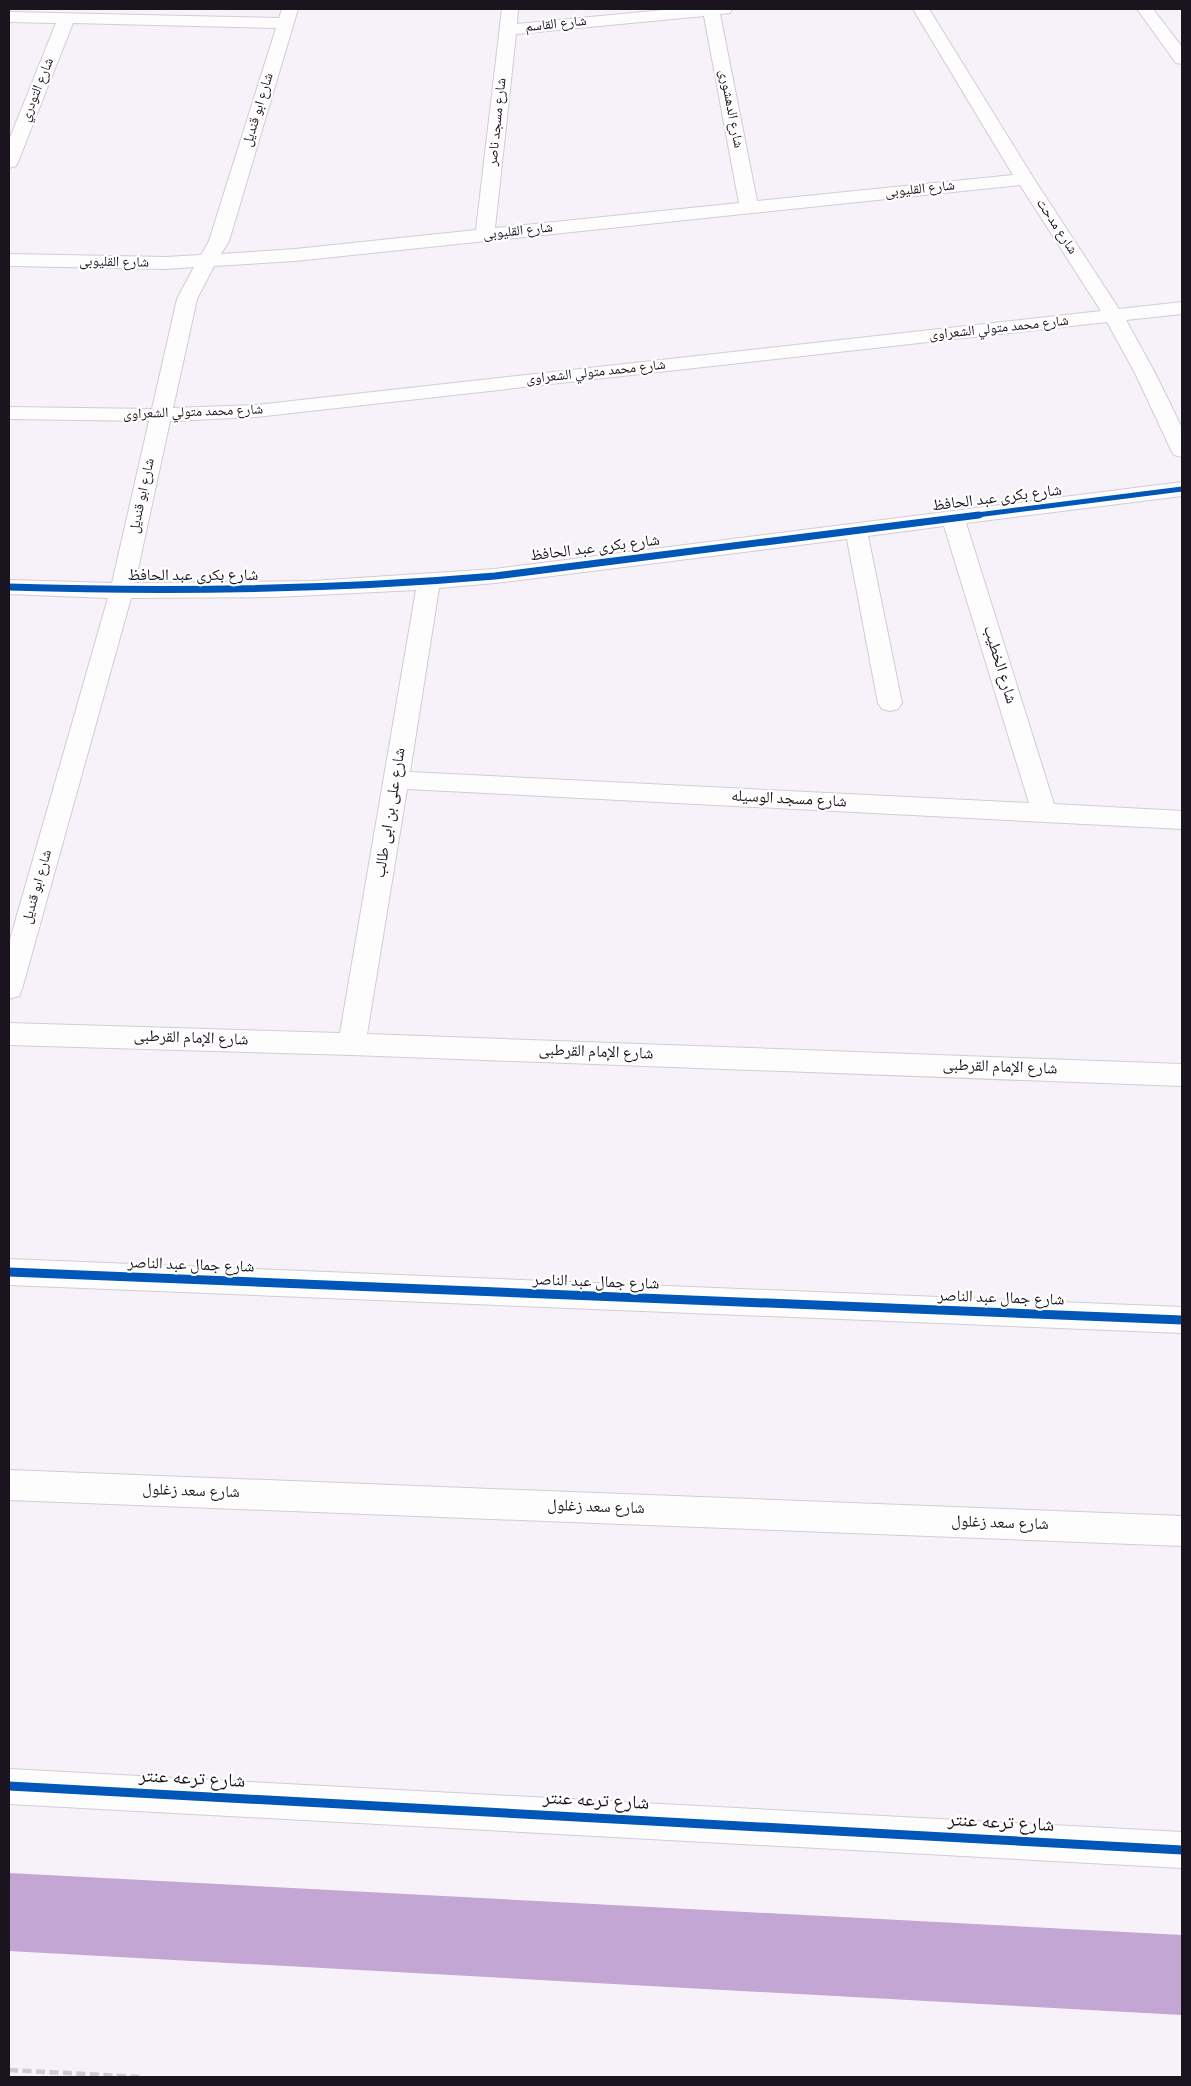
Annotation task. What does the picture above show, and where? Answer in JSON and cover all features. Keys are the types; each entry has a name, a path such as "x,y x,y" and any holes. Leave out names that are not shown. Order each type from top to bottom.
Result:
{"street":[{"name":"شارع مسجد ناصر","path":"485,236 510,9"},
{"name":"شارع القاسم","path":"508,30 718,9"},
{"name":"شارع الدهشورى","path":"718,9 749,208"},
{"name":"شارع مدحت","path":"921,9 1025,179 1114,316 1145,373 1182,450"},
{"path":"1145,9 1182,59"},
{"path":"9,17 288,16"},
{"name":"شارع ابو قنديل","path":"9,989 122,590 187,299 219,240 288,16"},
{"name":"شارع التودري","path":"9,162 67,18"},
{"name":"شارع القليوبى","path":"9,260 122,264 295,255 1025,179"},
{"name":"شارع محمد متولي الشعراوى","path":"9,413 77,416 161,416 266,410 1182,308"},
{"name":"شارع بكرى عبد الحافظ","path":"9,587 122,590 278,590 429,582 495,576 1182,489"},
{"name":"شارع الخطيب","path":"953,518 1044,812"},
{"path":"856,530 890,703"},
{"name":"شارع على بن ابى طالب","path":"352,1044 429,582"},
{"name":"شارع مسجد الوسيله","path":"396,780 1182,820"},
{"name":"شارع الإمام القرطبى","path":"9,1034 352,1044 1182,1075"},
{"name":"شارع جمال عبد الناصر","path":"9,1272 1182,1320"},
{"name":"شارع سعد زغلول","path":"9,1485 1182,1531"},
{"name":"شارع ترعه عنتر","path":"9,1786 1182,1850"}],"waterway":[{"path":"9,1912 1182,1975"}],"railway":[{"path":"9,2070 141,2077"}],"cycle path":[{"path":"9,587 154,591 239,590 349,586 495,576 1182,489"},
{"path":"9,1272 1182,1320"},
{"path":"9,1786 1182,1850"}]}
